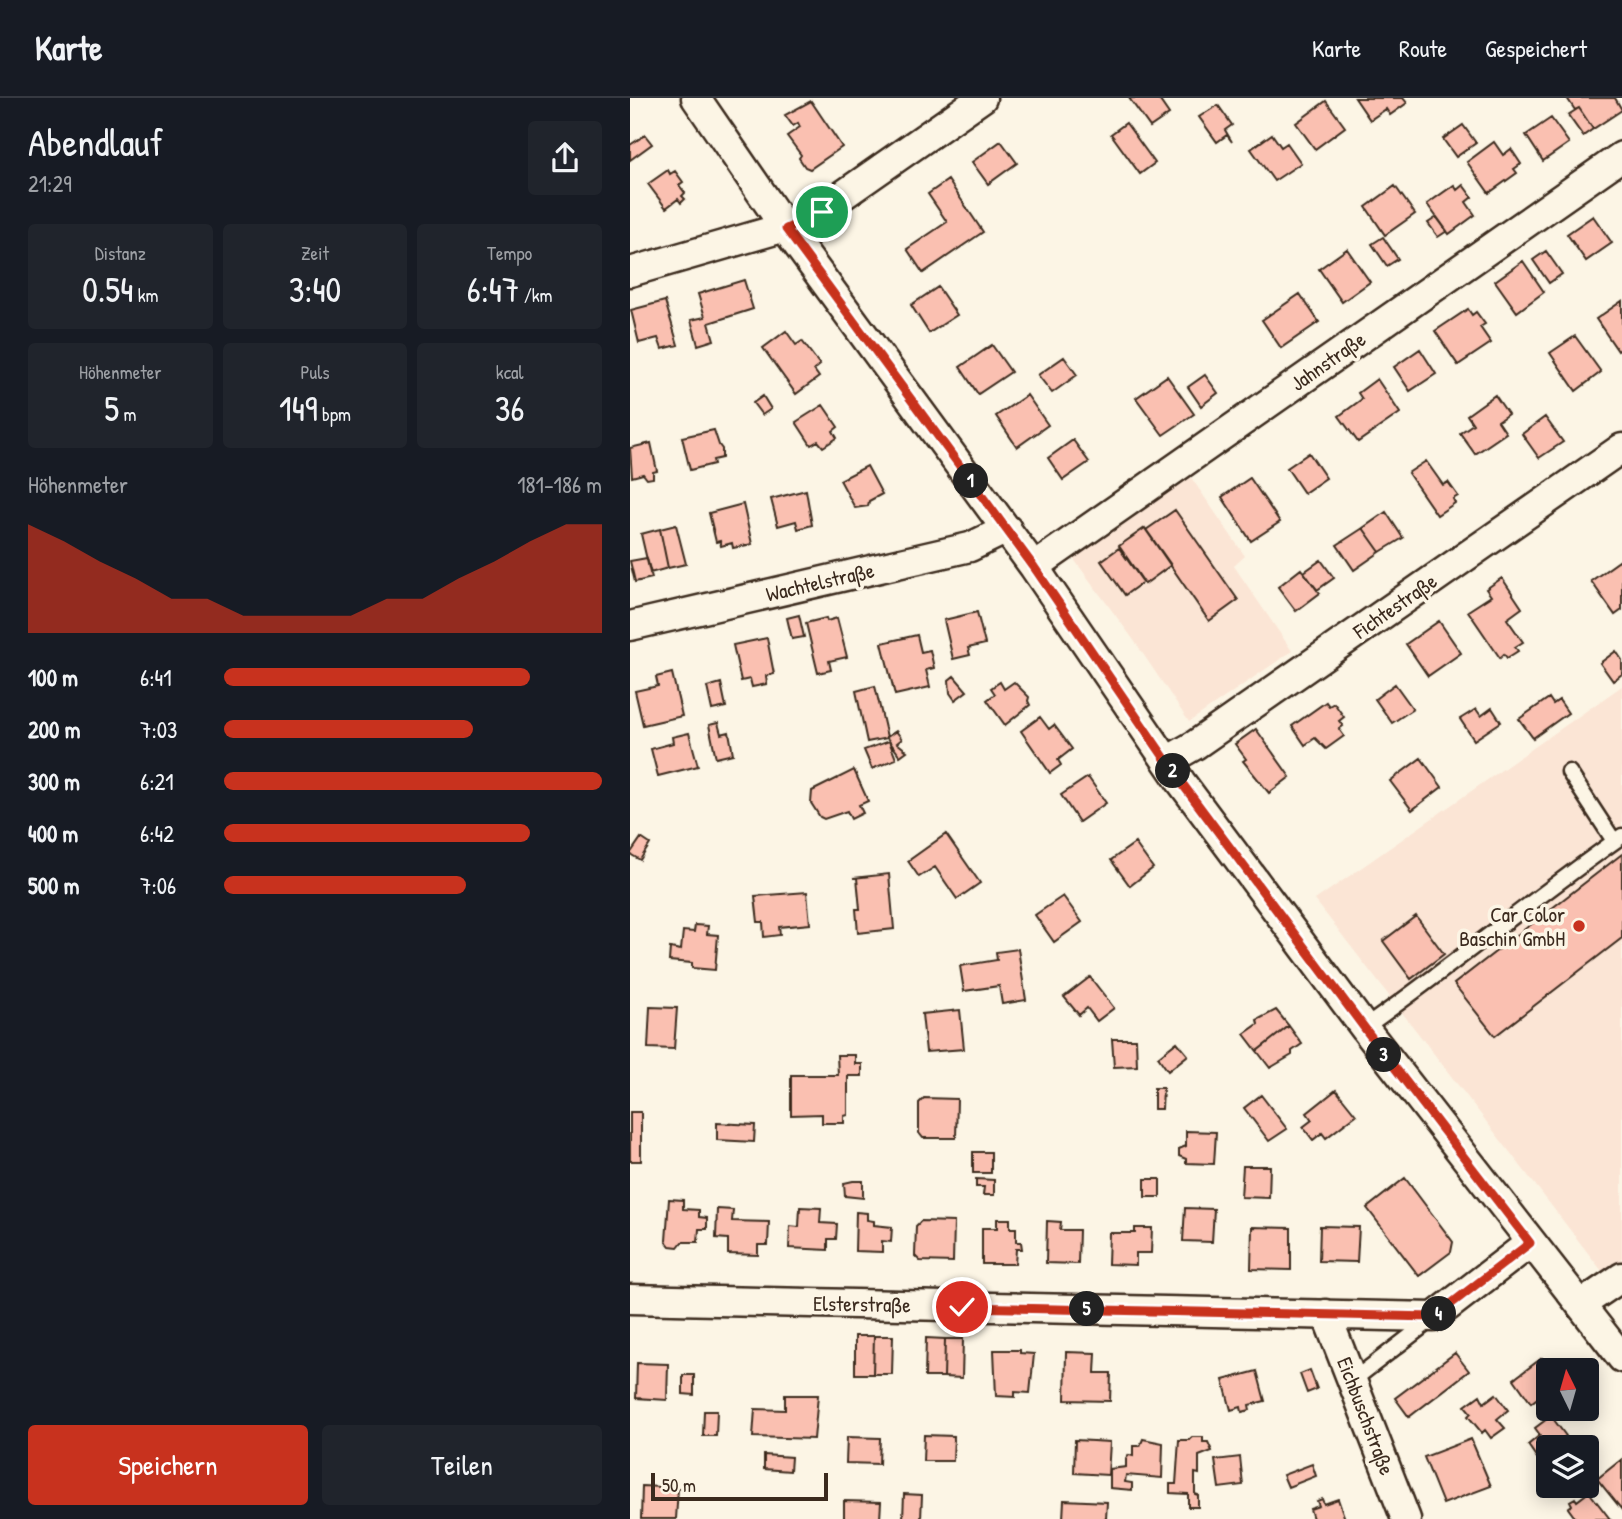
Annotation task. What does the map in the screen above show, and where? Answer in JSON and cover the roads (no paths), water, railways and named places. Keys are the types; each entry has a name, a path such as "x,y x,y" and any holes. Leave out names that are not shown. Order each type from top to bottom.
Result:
{"street":[{"path":"696,98 786,229 1034,567 1167,761 1364,1028 1622,1358"},
{"path":"630,272 786,229 822,212 982,98"},
{"name":"Jahnstraße","path":"1034,567 1622,156"},
{"name":"Fichtestraße","path":"1167,761 1206,737 1622,448"},
{"name":"Wachtelstraße","path":"630,626 970,547 1007,529"},
{"path":"1434,1317 1530,1243"},
{"path":"1582,1304 1622,1277"},
{"name":"Elsterstraße","path":"630,1298 1434,1317"},
{"name":"Eichbuschstraße","path":"1326,1314 1406,1519"}],"lane":[{"path":"1364,1028 1414,993 1532,900 1618,839 1569,772"},
{"path":"1352,1381 1434,1317"}],"place":[{"name":"Car Color Baschin GmbH","path":"1579,926"}]}
